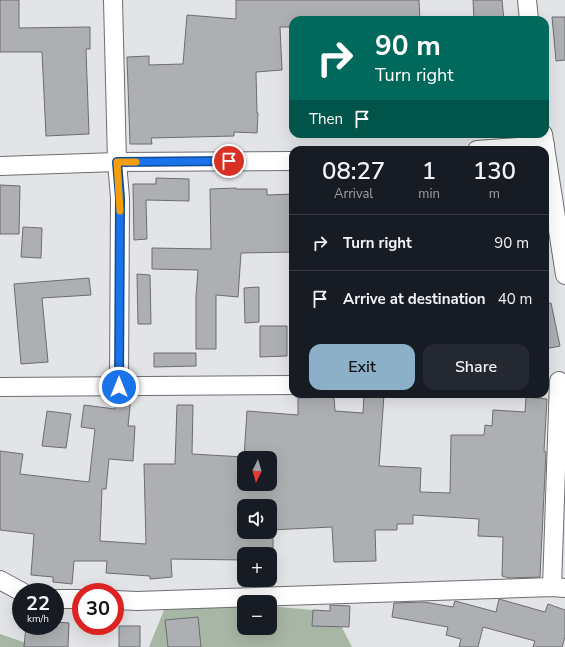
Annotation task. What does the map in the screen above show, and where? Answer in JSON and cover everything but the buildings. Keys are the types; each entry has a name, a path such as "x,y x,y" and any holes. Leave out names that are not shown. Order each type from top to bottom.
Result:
{"street":[{"path":"114,0 117,162 120,198 119,387"},
{"path":"527,0 529,16"},
{"path":"501,146 544,139"},
{"path":"0,166 117,162 289,161"},
{"path":"549,171 565,275"},
{"path":"124,600 558,588 556,381"},
{"path":"0,387 119,387 289,384"},
{"path":"0,580 12,587"}],"green space":[{"path":"237,604 237,635 277,635 277,607 334,612 352,647 149,647 166,605"},
{"path":"0,634 38,647 0,647"}],"slow traffic":[{"path":"120,211 117,162 136,162"}],"route":[{"path":"119,387 120,198 117,162 229,161"}]}
